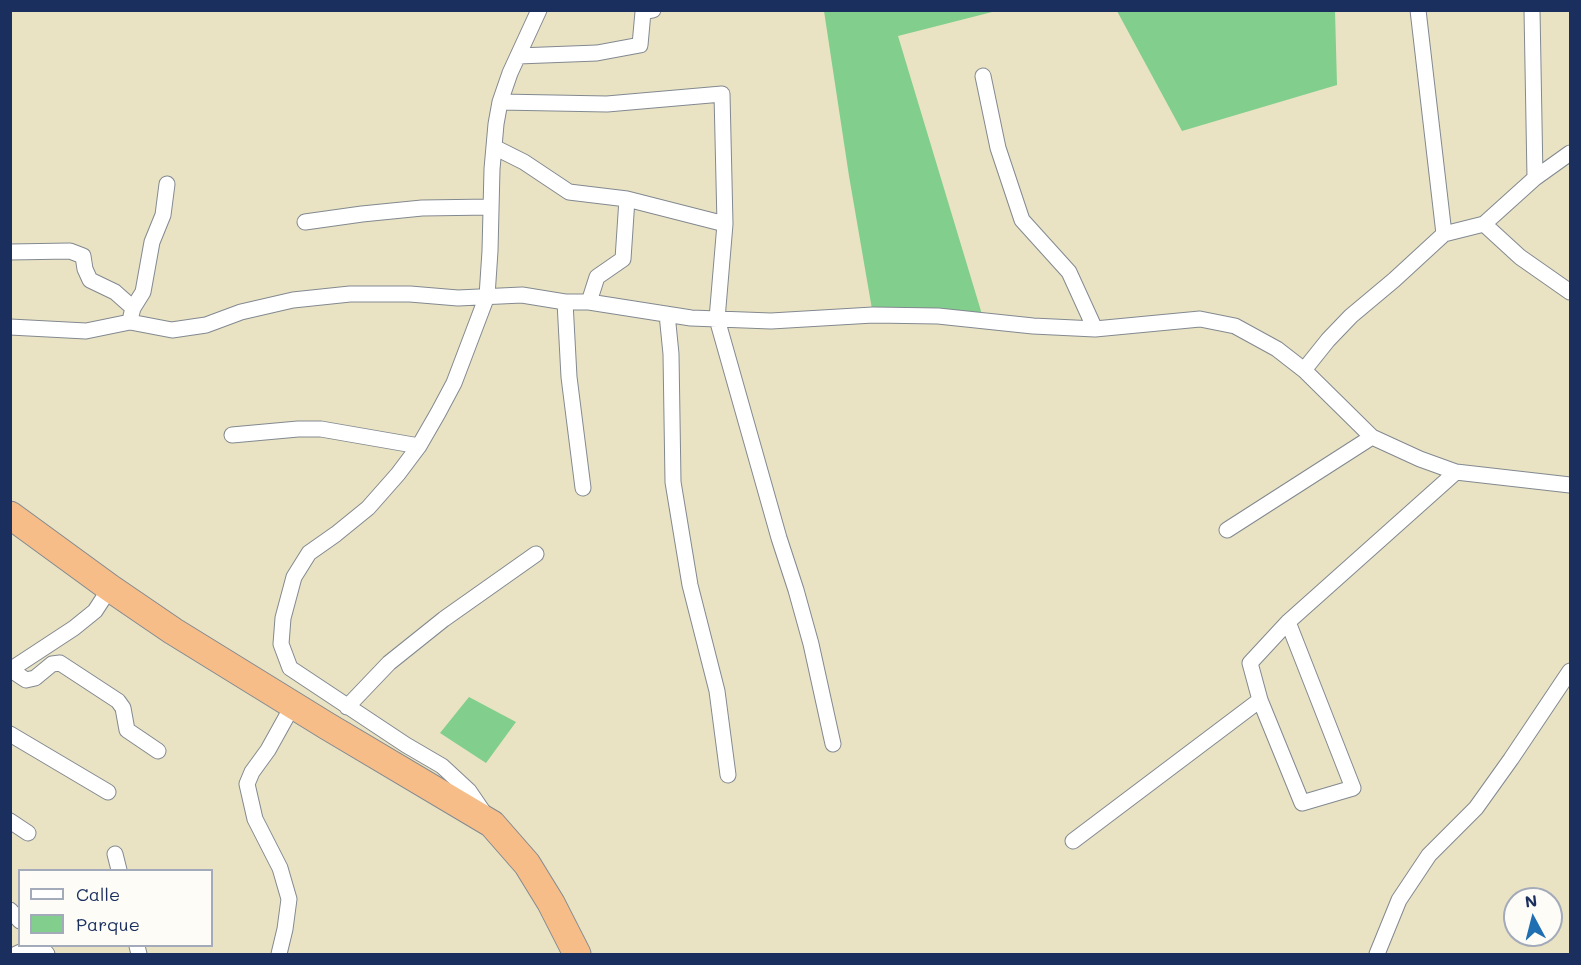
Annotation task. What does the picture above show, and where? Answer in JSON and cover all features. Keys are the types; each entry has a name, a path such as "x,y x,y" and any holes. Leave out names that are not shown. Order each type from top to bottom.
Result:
{"highway":[{"path":"10,515 173,631 492,824 527,864 551,903 577,954"}],"street":[{"path":"492,824 469,791 442,766 347,707 290,668 281,644 283,618 294,577 309,553 368,508 398,474 419,446 454,382 487,296 494,147 500,102 538,10"},
{"path":"519,56 597,54 640,45 643,12 653,10"},
{"path":"1418,10 1444,234"},
{"path":"1532,10 1535,178"},
{"path":"983,76 998,148 1022,220 1069,272 1095,329"},
{"path":"500,102 607,104 722,94 724,224 717,320 811,644 832,744"},
{"path":"494,147 524,162 569,192 627,200 724,224"},
{"path":"1304,370 1351,315 1394,280 1444,234 1484,224 1535,178 1570,153"},
{"path":"10,327 86,331 132,315 143,292 152,242 163,215 167,184"},
{"path":"589,302 597,277 622,259 627,200"},
{"path":"305,222 422,208 491,207"},
{"path":"1484,224 1520,257 1570,292"},
{"path":"10,252 70,251 83,256 90,280 115,292 132,315 172,330 206,325 241,312 293,300 350,294 410,294 458,298 522,295 717,320 771,321 906,315 1095,329 1200,319 1235,326 1277,349 1304,370 1372,437 1420,459 1456,472 1570,485"},
{"path":"565,302 569,377 583,488"},
{"path":"667,314 671,354 673,482 690,585 717,691 728,775"},
{"path":"232,435 321,429 419,446"},
{"path":"1227,530 1372,437"},
{"path":"1288,622 1353,788 1302,803 1260,700 1250,663 1288,622 1456,472"},
{"path":"347,707 389,663 444,619 536,554"},
{"path":"110,588 95,611 74,628 11,670 26,680 35,678 52,664 60,663 118,701 123,708 127,730 158,751"},
{"path":"1377,954 1399,900 1429,855 1476,807 1570,671"},
{"path":"1073,841 1260,700"},
{"path":"279,954 289,899 280,868 255,819 247,784 293,705"},
{"path":"10,734 108,792"},
{"path":"10,821 28,833"},
{"path":"115,854 119,869"},
{"path":"16,954 30,947"}],"green space":[{"path":"824,11 996,11 898,36 984,321 873,315"},
{"path":"1117,11 1335,11 1337,85 1182,131"},
{"path":"469,697 516,722 486,763 440,733"}]}
